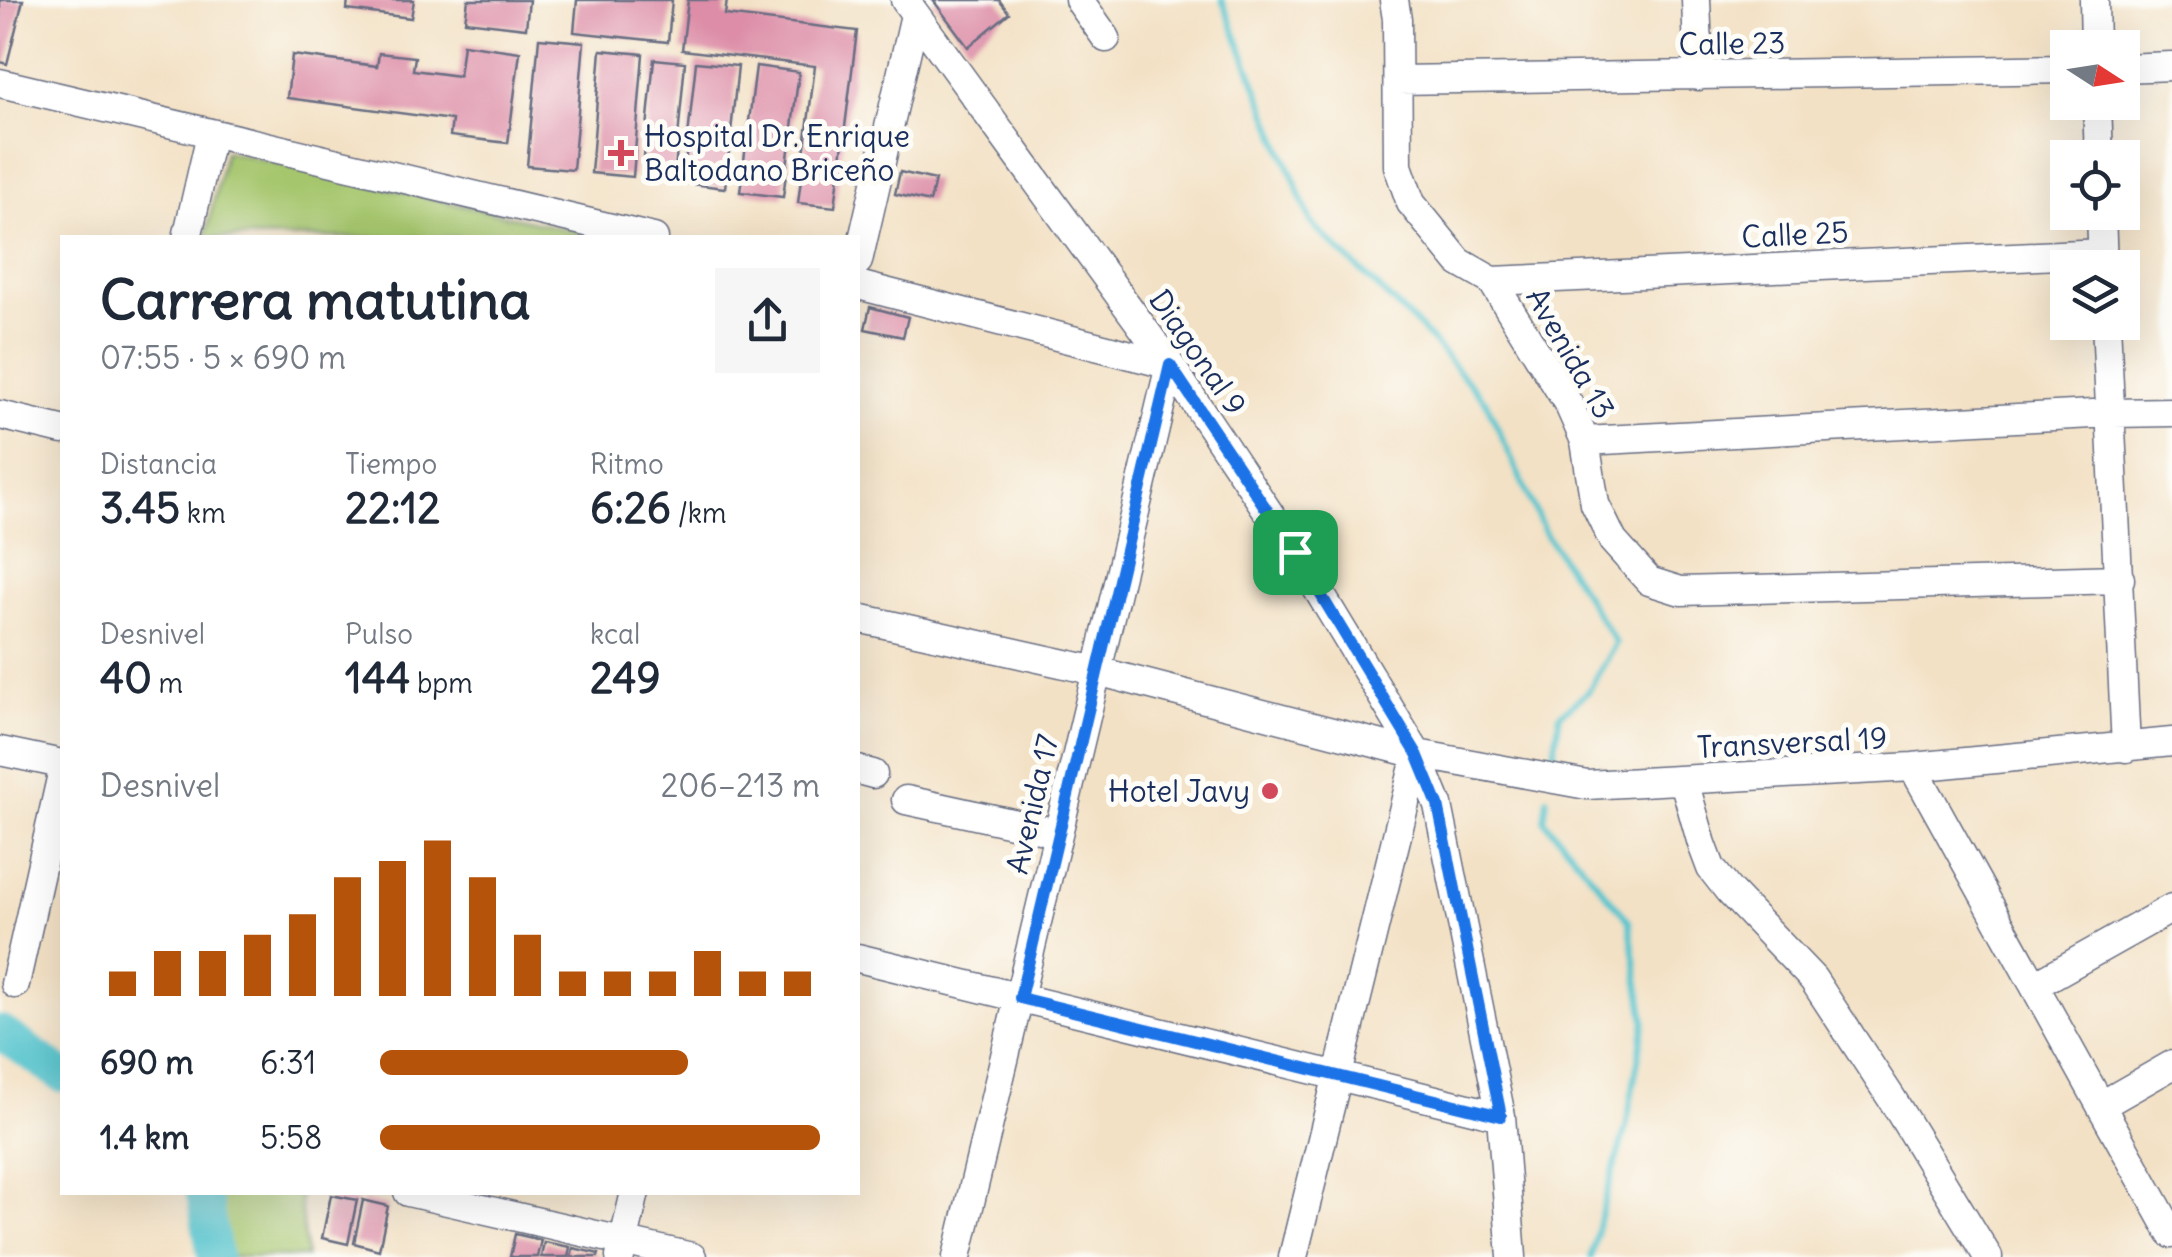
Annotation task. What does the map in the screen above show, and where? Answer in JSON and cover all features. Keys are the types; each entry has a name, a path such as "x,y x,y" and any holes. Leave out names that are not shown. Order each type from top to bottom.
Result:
{"street":[{"path":"1079,0 1106,38"},
{"name":"Avenida 13","path":"1394,0 1398,166 1411,203 1458,262 1492,280 1569,405 1585,441 1595,504 1613,540 1649,580 1681,591 2120,579"},
{"path":"1696,0 1699,76"},
{"path":"2094,0 2095,30"},
{"path":"860,251 910,7"},
{"name":"Diagonal 9","path":"910,7 1170,365 1295,552 1417,754 1438,805 1501,1116 1512,1257"},
{"path":"2140,67 2172,66"},
{"name":"Calle 23","path":"1398,80 2050,69"},
{"path":"0,83 641,235"},
{"path":"189,235 211,134"},
{"name":"Calle 25","path":"1492,280 2050,262"},
{"path":"860,286 1170,365"},
{"path":"2107,340 2126,748"},
{"name":"Avenida 17","path":"958,1257 1170,365"},
{"path":"1585,441 2172,412"},
{"path":"0,415 60,430"},
{"name":"Transversal 19","path":"860,618 1097,670 1417,754 1587,785 1913,767 2172,742"},
{"path":"0,750 60,764"},
{"path":"1293,1257 1417,754"},
{"path":"1913,767 2171,1231"},
{"path":"1684,781 1712,868 1813,979 1988,1257"},
{"path":"15,984 60,783"},
{"path":"906,800 1058,833"},
{"path":"2035,985 2172,908"},
{"path":"860,958 1501,1116"},
{"path":"2102,1105 2172,1065"},
{"path":"419,1195 622,1250 692,1257"},
{"path":"622,1250 634,1195"}],"green space":[{"path":"225,151 592,235 206,235"},
{"path":"215,1195 299,1195 306,1257 224,1257"}],"building":[{"path":"0,0 23,0 7,64 0,62"},
{"path":"348,0 414,0 411,18 347,10"},
{"path":"468,0 529,0 526,28 465,21"},
{"path":"577,0 672,0 668,42 574,32"},
{"path":"688,0 727,0 725,15 857,31 835,207 798,203 815,66 682,50"},
{"path":"933,0 999,0 1009,13 968,47"},
{"path":"539,38 584,42 573,170 527,166"},
{"path":"463,44 520,52 508,143 450,136 452,120 287,98 292,55 377,66 379,53 415,57 413,70 459,76"},
{"path":"601,50 643,54 633,177 591,173"},
{"path":"654,59 685,62 675,170 643,167"},
{"path":"696,62 738,66 725,188 683,183"},
{"path":"756,66 799,72 783,197 740,192"},
{"path":"900,172 935,180 930,202 895,194"},
{"path":"870,307 908,317 903,337 865,329"},
{"path":"331,1195 357,1200 348,1244 322,1238"},
{"path":"363,1200 388,1206 379,1250 354,1243"},
{"path":"515,1234 541,1240 537,1257 510,1257"},
{"path":"544,1242 570,1247 568,1257 541,1257"},
{"path":"573,1248 599,1254 571,1257"}],"waterway":[{"path":"1222,0 1312,224 1422,330 1486,402 1544,531 1616,643 1588,692 1560,714 1553,760"},
{"path":"1547,798 1544,820 1629,921 1645,1021 1626,1127 1591,1257"},
{"path":"0,1032 60,1074"},
{"path":"204,1195 215,1257"}],"place":[{"name":"Hospital Dr. Enrique Baltodano Briceño","path":"621,153"},
{"name":"Hotel Javy","path":"1270,791"}],"route":[{"path":"1170,365 1295,552 1417,754 1438,805 1501,1116 1020,998 1170,365"}]}
